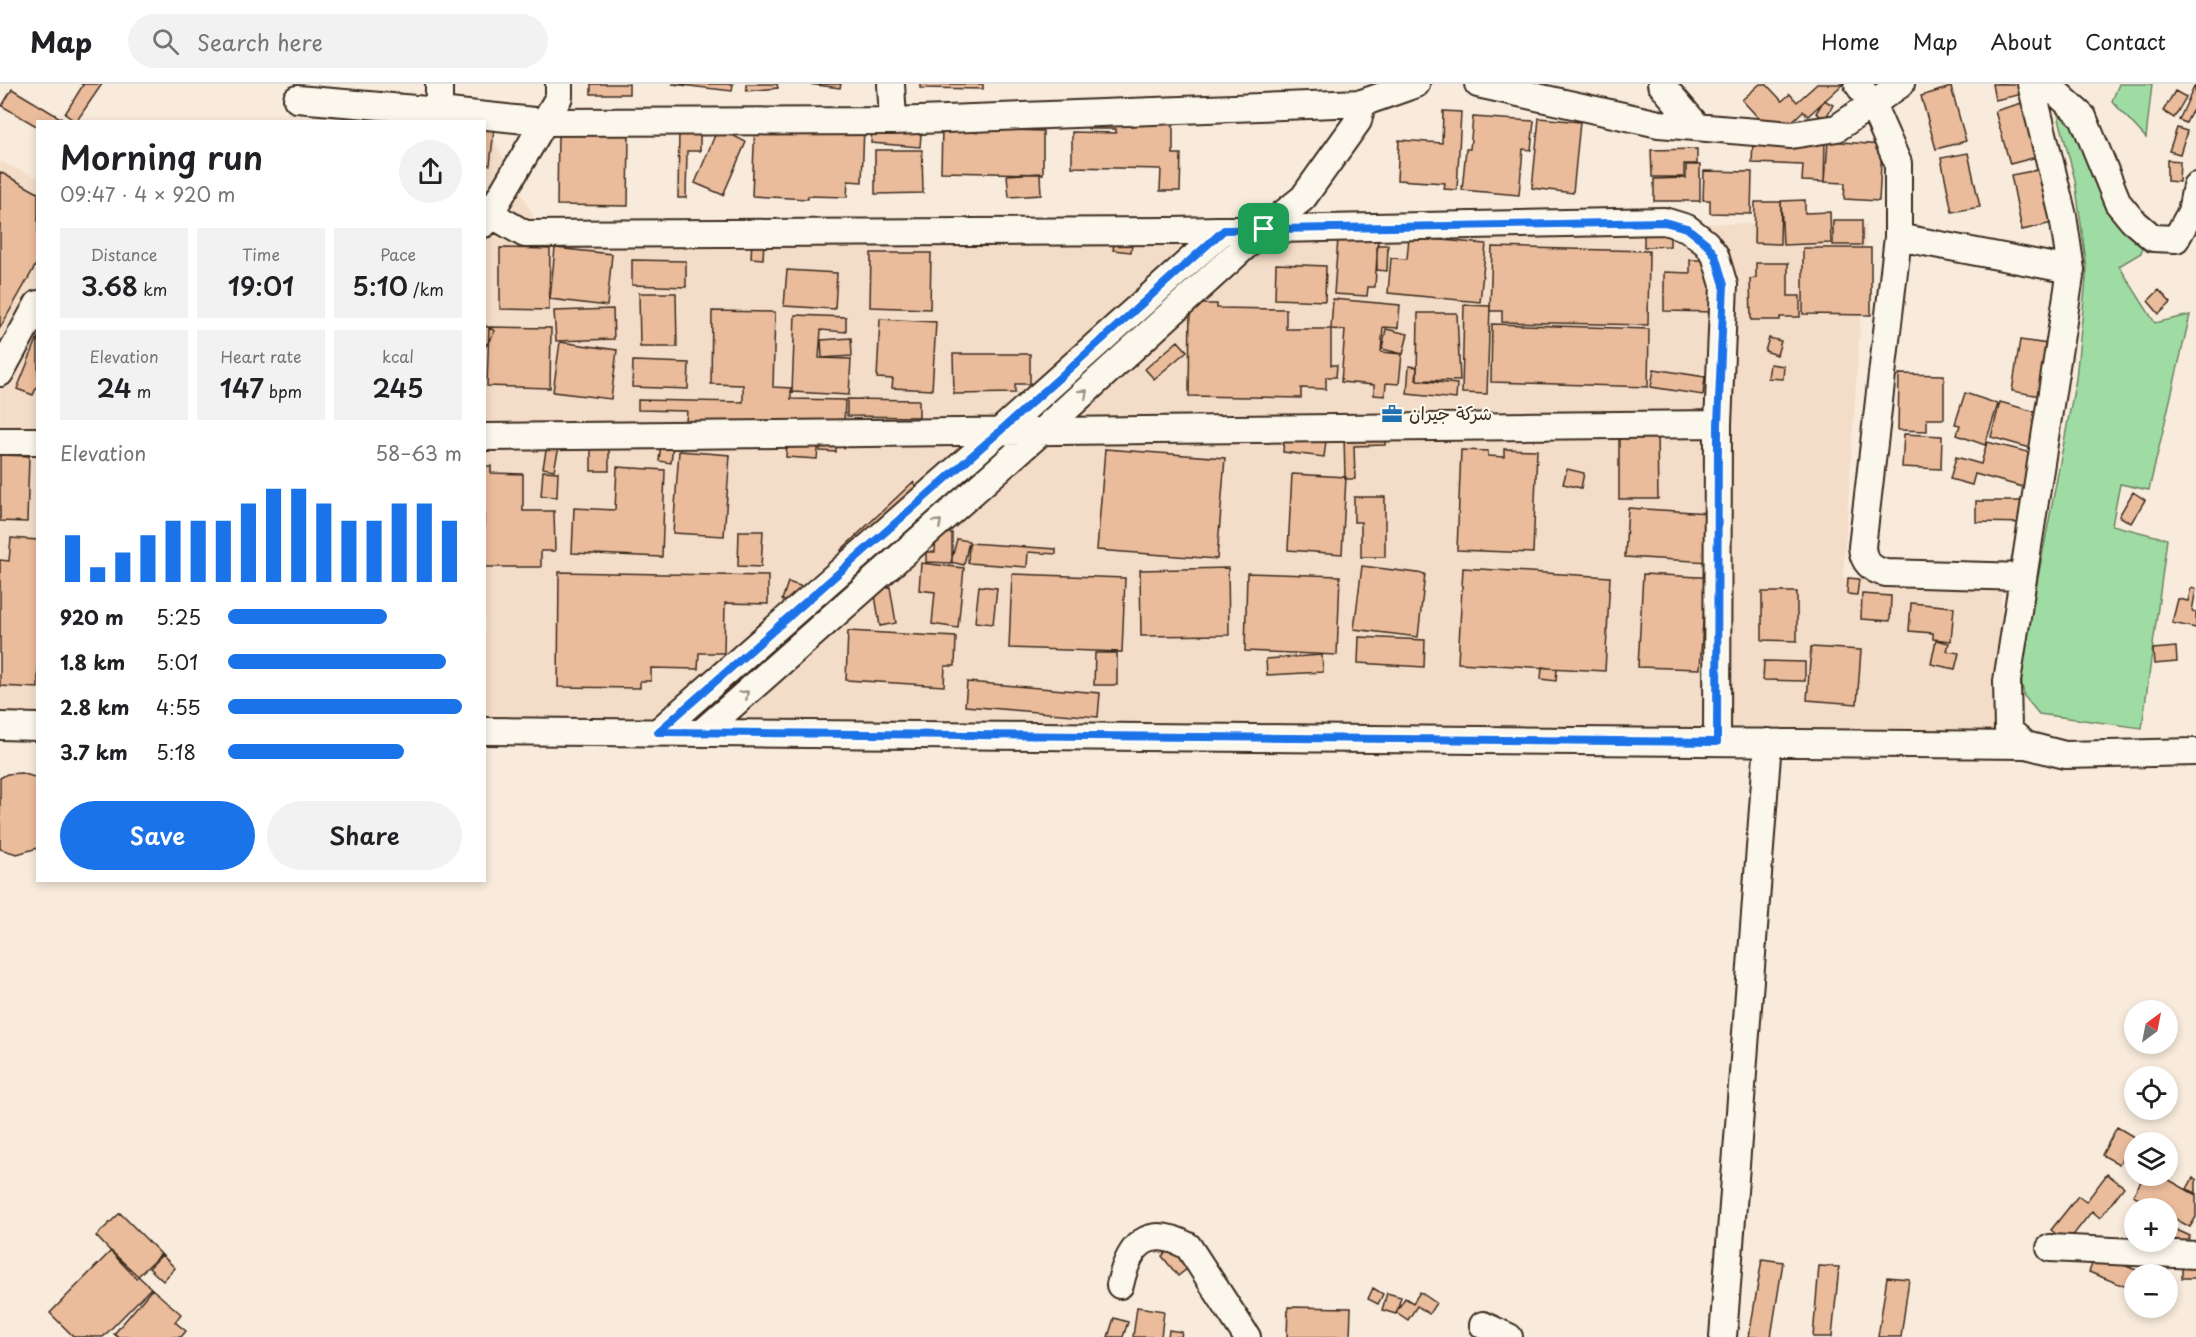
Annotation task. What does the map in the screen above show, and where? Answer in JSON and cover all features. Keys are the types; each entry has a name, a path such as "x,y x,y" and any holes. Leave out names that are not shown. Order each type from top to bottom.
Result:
{"street":[{"path":"439,84 439,111"},
{"path":"559,84 559,97 486,216 525,234 1224,230 1664,222 1687,228 1697,234 1715,255 1724,285 1718,424 1717,742"},
{"path":"891,84 893,121"},
{"path":"297,99 544,122 893,121 1416,84"},
{"path":"1478,84 1659,124 1791,135 1837,128 1865,94 1901,84"},
{"path":"1661,84 1697,126"},
{"path":"2026,745 2008,730 2007,681 2071,270 2062,216 2031,84"},
{"path":"2047,84 2083,117 2118,203 2153,238 2176,239 2191,212 2196,186"},
{"path":"701,733 906,551 1034,431 1264,229 1303,198 1358,121 1352,90"},
{"path":"1865,94 1898,163 1898,237 1862,547 1864,558 1875,570 1886,573 2024,577"},
{"path":"658,732 1032,403 1224,230"},
{"path":"1898,237 2071,270"},
{"path":"0,373 36,308"},
{"path":"1032,403 1034,431"},
{"path":"486,437 1718,424"},
{"path":"0,441 36,441"},
{"path":"901,518 906,551"},
{"path":"0,726 36,727"},
{"path":"486,731 2026,745 2065,755 2196,752"},
{"path":"1723,1337 1768,742"},
{"path":"1120,1285 1125,1263 1133,1250 1149,1238 1173,1238 1188,1246 1247,1337"},
{"path":"2050,1248 2196,1255"},
{"path":"1483,1325 1509,1337"}],"shaded area":[{"path":"486,124 535,219 1867,224 1843,578 2002,585 1998,734 486,719"},
{"path":"0,161 36,177 36,714 0,714"}],"green space":[{"path":"2119,84 2152,84 2146,138 2112,101"},
{"path":"2055,103 2076,126 2144,242 2141,253 2119,266 2155,323 2190,315 2149,490 2120,484 2112,525 2167,539 2142,728 2039,714 2024,696 2020,672 2076,379 2087,269 2075,180"}],"building":[{"path":"81,84 102,84 77,120 73,120 65,114 83,85"},
{"path":"591,84 629,84 629,94 591,94"},
{"path":"672,84 733,84 732,91"},
{"path":"746,84 777,84 778,88 747,91"},
{"path":"808,84 841,84 840,88"},
{"path":"920,84 983,84 983,89 920,88"},
{"path":"1760,84 1766,84 1782,101 1790,94 1797,102 1817,84 1843,84 1808,116 1803,111 1776,137 1742,100"},
{"path":"1992,84 2021,84 2023,94 1995,100"},
{"path":"2195,85 2196,113 2192,111 2186,123 2179,120"},
{"path":"1951,87 1966,141 1936,149 1921,96"},
{"path":"12,89 64,120 36,120 36,126 2,106"},
{"path":"2175,91 2186,97 2174,118 2163,111"},
{"path":"1824,100 1833,105 1825,119 1816,113"},
{"path":"2022,103 2037,157 2010,164 1995,111"},
{"path":"1443,111 1461,112 1457,190 1444,189 1445,183 1397,180 1399,140 1442,143"},
{"path":"496,112 490,165 486,164 486,120"},
{"path":"355,114 410,120 354,120"},
{"path":"1473,117 1534,121 1531,150 1523,149 1519,195 1462,190 1466,149 1470,149"},
{"path":"873,118 922,122 920,147 871,143"},
{"path":"1539,118 1580,122 1573,193 1532,188"},
{"path":"1088,120 1173,121 1173,154 1181,154 1180,191 1160,191 1161,169 1072,167 1072,132 1116,133 1116,129 1088,129"},
{"path":"755,122 864,126 862,182 848,181 847,197 808,196 808,199 752,196"},
{"path":"679,128 700,128 700,151 687,151 686,198 678,198"},
{"path":"718,128 746,142 723,195 695,183"},
{"path":"942,128 1043,131 1043,174 941,172"},
{"path":"2177,128 2187,131 2180,154 2169,151"},
{"path":"558,131 629,132 628,206 557,205"},
{"path":"1753,141 1825,143 1824,182 1802,181 1803,165 1752,163"},
{"path":"1828,141 1882,145 1879,201 1844,199 1845,183 1825,182"},
{"path":"1697,149 1697,164 1684,164 1684,177 1652,177 1651,150"},
{"path":"875,150 922,150 923,193 875,194"},
{"path":"1968,153 1980,207 1952,212 1941,158"},
{"path":"2167,160 2180,161 2179,182 2167,181"},
{"path":"1686,165 1700,165 1700,201 1654,201 1654,179 1686,178"},
{"path":"2043,169 2053,223 2022,230 2011,175"},
{"path":"1704,171 1752,172 1751,214 1710,213 1710,200 1703,200"},
{"path":"0,172 36,192 36,265 0,328"},
{"path":"1040,173 1041,195 1009,197 1007,175"},
{"path":"1805,200 1805,213 1830,212 1831,243 1783,245 1781,201"},
{"path":"1755,202 1781,202 1780,244 1754,243"},
{"path":"1833,220 1862,220 1862,245 1833,245"},
{"path":"1670,234 1670,246 1644,247 1644,235"},
{"path":"1115,236 1133,238 1131,252 1113,250"},
{"path":"1409,237 1486,244 1480,302 1388,293 1391,258 1407,259"},
{"path":"1338,238 1378,240 1375,287 1368,287 1367,296 1334,294"},
{"path":"752,241 764,242 763,259 751,258"},
{"path":"1377,245 1388,245 1387,271 1377,270"},
{"path":"1492,247 1649,251 1648,325 1502,322 1502,311 1490,311"},
{"path":"500,248 550,249 549,310 500,309"},
{"path":"555,248 612,254 607,306 550,299"},
{"path":"1803,248 1871,248 1871,315 1803,314"},
{"path":"871,253 931,253 930,309 870,307"},
{"path":"632,260 686,261 686,287 632,285"},
{"path":"1690,260 1719,260 1718,312 1664,311 1664,272 1690,273"},
{"path":"1756,263 1788,263 1788,296 1800,296 1800,317 1751,320 1750,279 1756,278"},
{"path":"1276,264 1326,266 1325,301 1275,299"},
{"path":"787,270 837,273 835,309 784,306"},
{"path":"2159,290 2171,303 2159,314 2148,301"},
{"path":"639,293 676,293 677,347 640,347"},
{"path":"1333,299 1400,305 1398,328 1383,327 1381,352 1402,354 1399,384 1386,383 1385,396 1374,395 1374,385 1341,382 1345,330 1331,329"},
{"path":"1190,304 1217,304 1217,308 1286,309 1286,329 1331,329 1331,365 1337,365 1336,377 1326,377 1326,389 1301,388 1301,398 1189,396"},
{"path":"1464,305 1490,306 1487,394 1462,393"},
{"path":"613,309 614,339 556,341 554,311"},
{"path":"712,311 775,312 773,387 791,388 791,399 845,400 844,425 686,421 687,411 638,410 638,400 743,402 743,385 711,384"},
{"path":"1418,313 1457,313 1460,381 1417,380"},
{"path":"795,315 846,317 846,332 821,330 819,358 851,359 849,395 792,392"},
{"path":"880,319 936,322 932,390 892,388 893,379 877,378"},
{"path":"1492,324 1649,329 1648,387 1491,382"},
{"path":"486,326 495,331 486,346"},
{"path":"489,327 551,328 550,388 487,386"},
{"path":"1386,329 1408,334 1403,354 1382,349"},
{"path":"851,338 852,356 822,358 821,340"},
{"path":"1769,338 1781,341 1777,355 1765,351"},
{"path":"2020,340 2048,344 2040,396 2012,391"},
{"path":"1178,341 1187,351 1154,379 1145,369"},
{"path":"36,342 36,388 33,395 17,389"},
{"path":"560,342 617,350 611,399 553,392"},
{"path":"953,354 1030,354 1030,384 1015,384 1015,393 954,394"},
{"path":"633,361 689,363 688,389 632,387"},
{"path":"1770,364 1784,366 1783,379 1768,378"},
{"path":"1409,366 1417,367 1416,380 1457,384 1456,399 1407,394"},
{"path":"1654,369 1705,377 1703,395 1651,387"},
{"path":"1899,374 1944,375 1944,419 1927,419 1927,431 1898,430"},
{"path":"1965,393 1998,404 1985,445 1957,435 1960,425 1955,424"},
{"path":"847,399 919,400 919,417 847,416"},
{"path":"2000,402 2043,414 2034,449 1991,437"},
{"path":"1619,433 1657,433 1658,499 1619,499"},
{"path":"1904,434 1942,436 1941,469 1902,467"},
{"path":"1344,435 1385,435 1385,445 1354,446 1355,479 1345,479"},
{"path":"1284,437 1326,441 1324,457 1283,452"},
{"path":"821,439 836,440 836,452 820,451"},
{"path":"787,440 819,441 817,459 786,457"},
{"path":"661,442 673,444 671,463 659,461"},
{"path":"1987,442 2032,453 2023,487 1975,474 1972,485 1950,479 1956,457 1981,464"},
{"path":"547,445 559,447 554,470 543,468"},
{"path":"591,445 609,445 609,471 591,471"},
{"path":"1105,449 1225,458 1217,559 1097,550"},
{"path":"1504,449 1537,450 1533,553 1457,550 1461,450 1488,451 1488,456 1504,457"},
{"path":"679,451 730,455 724,536 673,533"},
{"path":"0,455 29,456 27,522 0,521"},
{"path":"486,466 491,466 491,473 523,474 523,511 554,511 555,551 541,551 541,567 486,567"},
{"path":"617,467 665,470 662,557 572,553 574,508 615,510"},
{"path":"1567,469 1584,473 1581,488 1563,484"},
{"path":"543,471 558,472 557,497 541,496"},
{"path":"1292,474 1346,477 1342,554 1288,550"},
{"path":"913,482 926,496 854,564 841,550"},
{"path":"2133,492 2145,500 2131,523 2119,516"},
{"path":"1354,497 1385,497 1385,557 1361,557 1361,522 1354,522"},
{"path":"1976,501 2028,501 2028,523 1976,522"},
{"path":"1628,508 1709,513 1710,562 1625,557"},
{"path":"739,531 763,531 761,567 738,566"},
{"path":"936,532 952,533 952,563 926,562 926,552 935,552"},
{"path":"11,538 36,540 36,688 0,686 0,560 9,561"},
{"path":"957,539 969,541 964,565 951,562"},
{"path":"969,543 1056,549 1056,554 1028,552 1027,567 968,563"},
{"path":"921,563 964,568 958,628 932,624 935,592 919,590"},
{"path":"1362,566 1425,574 1418,637 1354,629"},
{"path":"1228,568 1229,635 1141,636 1140,570"},
{"path":"1463,568 1610,577 1605,671 1458,663"},
{"path":"559,572 768,576 768,604 725,603 724,653 699,653 698,669 651,668 651,681 640,681 640,688 558,687"},
{"path":"1247,573 1340,576 1337,655 1245,651"},
{"path":"1012,574 1125,578 1122,652 1009,648"},
{"path":"1643,574 1717,578 1715,607 1704,606 1700,669 1638,667"},
{"path":"1848,578 1859,579 1857,595 1847,594"},
{"path":"788,582 803,587 797,605 782,600"},
{"path":"979,586 997,588 993,624 975,622"},
{"path":"890,587 896,623 880,626 874,589"},
{"path":"2191,588 2196,589 2192,611 2196,612 2196,628 2172,623 2178,599 2188,601"},
{"path":"1762,592 1797,592 1797,641 1762,640"},
{"path":"1862,594 1891,596 1890,621 1861,619"},
{"path":"1911,603 1954,607 1951,641 1933,639 1933,633 1909,631"},
{"path":"848,631 956,637 955,666 945,666 944,686 846,680"},
{"path":"1359,637 1425,640 1424,667 1358,663"},
{"path":"1936,640 1949,643 1947,651 1959,653 1955,669 1931,664"},
{"path":"1811,647 1861,650 1857,704 1807,700"},
{"path":"2176,647 2177,662 2154,664 2153,649"},
{"path":"1095,653 1117,653 1117,685 1094,685"},
{"path":"1322,655 1323,672 1267,675 1266,659"},
{"path":"1764,661 1805,662 1805,681 1763,680"},
{"path":"1542,667 1557,669 1556,681 1541,679"},
{"path":"967,682 1100,693 1098,717 965,706"},
{"path":"21,773 36,777 36,849 17,854 0,849 0,778 7,774"},
{"path":"2117,1127 2126,1132 2124,1155 2119,1164 2102,1155"},
{"path":"2107,1174 2124,1187 2100,1218 2092,1211 2067,1243 2051,1230 2078,1196 2086,1202"},
{"path":"2193,1178 2196,1179 2196,1193 2187,1189"},
{"path":"2178,1185 2196,1195 2196,1217 2190,1227 2178,1220 2178,1198 2138,1198 2133,1195 2138,1186"},
{"path":"120,1213 161,1254 136,1278 96,1236"},
{"path":"2178,1231 2190,1236 2185,1248 2178,1245"},
{"path":"1186,1236 1202,1257 1178,1276 1162,1256"},
{"path":"111,1251 151,1288 103,1337 74,1337 50,1313"},
{"path":"2096,1254 2124,1265 2124,1286 2089,1272"},
{"path":"162,1255 175,1268 163,1281 149,1268"},
{"path":"2196,1258 2196,1278 2182,1278 2182,1259"},
{"path":"1762,1259 1783,1262 1771,1337 1749,1337"},
{"path":"1819,1266 1839,1267 1832,1337 1813,1337"},
{"path":"1887,1277 1909,1279 1901,1337 1878,1337"},
{"path":"1373,1288 1383,1294 1378,1304 1368,1299"},
{"path":"152,1289 181,1314 175,1322 186,1331 181,1337 118,1337 114,1334"},
{"path":"1420,1292 1436,1303 1429,1314 1417,1306 1408,1320 1396,1312 1405,1298 1413,1303"},
{"path":"1387,1293 1401,1297 1396,1314 1382,1310"},
{"path":"1137,1307 1164,1311 1161,1337 1133,1337"},
{"path":"1288,1307 1351,1308 1350,1337 1287,1337"},
{"path":"1114,1318 1128,1322 1123,1337 1108,1337"},
{"path":"1169,1330 1182,1332 1181,1337 1168,1337"}],"place":[{"name":"شركة جيران","path":"1392,414"}],"route":[{"path":"1664,222 1676,223 1687,228 1706,243 1715,255 1724,285 1718,424 1717,742 658,732 1224,230 1264,229 1664,222"}]}
